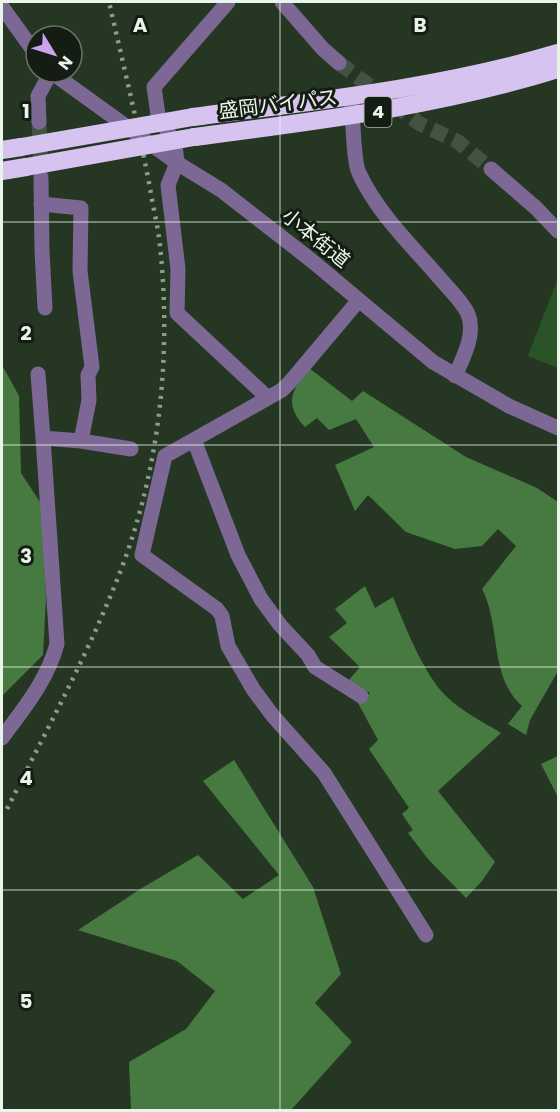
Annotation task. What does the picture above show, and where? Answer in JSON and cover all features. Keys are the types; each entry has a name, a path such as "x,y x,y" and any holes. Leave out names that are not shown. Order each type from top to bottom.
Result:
{"highway":[{"name":"盛岡バイパス","path":"2,150 193,117 351,96 487,72 558,53"},
{"name":"盛岡バイパス","path":"2,171 33,172 194,137 353,117 487,90 558,69"}],"street":[{"path":"228,2 154,87 158,115 175,144 177,163 168,185 178,269 177,313 268,398"},
{"path":"282,2 323,49 339,63"},
{"path":"2,8 24,38"},
{"path":"39,122 38,96 44,84"},
{"name":"小本街道","path":"68,84 177,163 221,190 311,260 433,362 509,406 558,428"},
{"path":"351,96 357,170 371,197 468,315 470,334 466,353 455,376"},
{"path":"491,169 536,208 558,231"},
{"path":"33,172 41,204 45,308"},
{"path":"41,204 81,208 80,271 92,367 88,375 89,400 81,441"},
{"path":"359,300 282,390 165,456 142,555 217,609 222,616 228,646 248,681 273,716 324,773 426,936"},
{"path":"2,738 39,687 52,662 57,644 38,375"},
{"path":"43,438 131,449"},
{"path":"194,440 238,555 261,599 280,625 308,655 315,667 361,696"}],"green space":[{"path":"558,278 558,368 528,356"},
{"path":"2,365 19,396 21,473 42,505 46,598 43,655 2,696"},
{"path":"309,368 352,401 363,391 466,457 537,488 558,502 558,671 530,720 526,735 508,724 522,706 504,681 492,618 482,589 516,546 498,529 482,546 455,549 406,532 368,495 355,511 335,465 374,447 356,419 329,430 317,418 305,427 298,419 292,404 292,397 294,390"},
{"path":"365,586 375,608 393,597 423,663 446,696 465,712 501,733 438,791 495,862 466,898 428,859 408,833 413,830 402,814 409,808 369,749 378,740 358,703 370,693 348,681 360,667 329,637 347,623 335,609"},
{"path":"558,756 558,797 541,764"},
{"path":"234,760 313,887 341,974 315,1003 352,1042 291,1110 131,1110 129,1062 186,1029 215,991 177,961 78,930 198,855 243,899 279,875 203,781"}],"tunnel":[{"path":"339,63 420,124 457,141 491,169"},
{"path":"39,122 41,176"}],"railway":[{"path":"7,809 79,667 117,580 143,499 159,415 164,330 159,239 109,2"}]}
